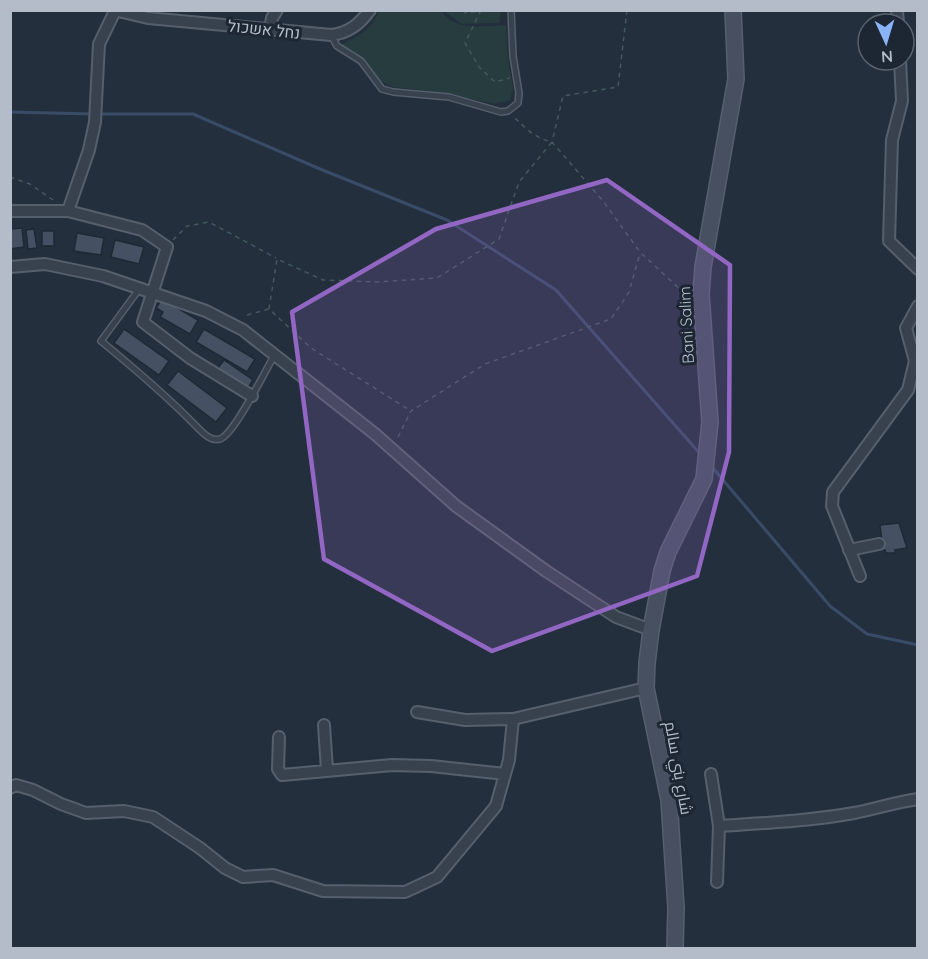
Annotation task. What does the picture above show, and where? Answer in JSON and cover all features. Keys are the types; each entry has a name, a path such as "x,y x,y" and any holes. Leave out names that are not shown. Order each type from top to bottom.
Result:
{"street":[{"path":"270,30 272,18 277,10"},
{"name":"נחל אשכול","path":"114,11 148,18 331,35 341,34 357,26 370,10"},
{"name":"Bani Salim","path":"651,630 662,571 668,552 704,479 710,422 701,294 703,267 736,78 733,10"},
{"path":"68,211 89,150 95,122 99,44 114,11"},
{"path":"901,72 902,101 892,140 889,241 918,269"},
{"path":"10,211 68,211 142,230 167,247 144,322 190,358 252,396"},
{"path":"10,267 45,264 103,276 206,310 243,330 375,434 456,506 546,571 616,617 651,630"},
{"path":"860,576 832,506 833,492 908,390 915,362 906,328 918,306"},
{"path":"849,550 879,544"},
{"name":"شارع بني سالم","path":"651,630 646,688 669,800 676,908 675,948"},
{"path":"417,712 465,720 513,719 646,688"},
{"path":"10,788 16,785 33,790 86,813 124,811 153,817 200,848 225,868 243,877 273,875 323,891 405,892 437,877 496,806 509,760 513,719"},
{"path":"324,725 327,770"},
{"path":"279,737 278,769 282,775 392,765 431,765 505,774"},
{"path":"711,774 719,826 717,882"},
{"path":"719,826 854,813 893,802 918,799"}],"lane":[{"path":"331,35 337,46 361,61 382,89 449,97 508,111 518,103 519,93 513,56 511,10"},
{"path":"140,288 101,341 162,392 204,434 214,440 222,439 228,433 252,396 274,355"}],"path":[{"path":"465,10 465,13 481,11"},
{"path":"167,247 187,226 209,222 277,259 323,280 377,282 437,278 499,239 519,182 552,142 563,96 618,87 627,10"},
{"path":"481,11 465,43 479,67 495,82 517,76"},
{"path":"508,111 530,133 541,140 552,142 603,201 640,252 687,295 701,294"},
{"path":"10,177 30,184 68,211"},
{"path":"398,437 411,411 485,364 611,318 629,292 640,252"},
{"path":"269,309 277,259"},
{"path":"269,309 311,348 411,411"},
{"path":"247,315 269,309"}],"highlighted area":[{"path":"607,180 730,265 729,452 697,576 492,651 324,559 292,312 436,229"}],"green space":[{"path":"379,11 441,11 447,18 462,25 479,27 506,25 513,88 510,100 494,104 440,92 392,87 381,81 353,51 341,45 369,28"},
{"path":"444,11 501,11 499,23 462,24"}],"building":[{"path":"22,228 24,247 10,249 10,229"},
{"path":"34,229 37,248 28,249 26,230"},
{"path":"42,231 54,231 54,246 42,246"},
{"path":"77,233 104,238 101,255 74,251"},
{"path":"115,240 144,247 139,264 111,257"},
{"path":"162,299 198,320 190,334 160,317 163,312 156,308"},
{"path":"124,329 169,361 159,375 114,343"},
{"path":"204,329 255,359 247,372 196,342"},
{"path":"224,360 253,380 248,388 218,368"},
{"path":"178,371 227,408 216,422 167,385"},
{"path":"899,523 907,548 895,550 895,553 886,553 883,550 880,525"}],"waterway":[{"path":"10,112 92,114"},
{"path":"99,114 193,114 320,169 447,220 556,290 702,456"},
{"path":"712,467 830,606 867,634 918,645"}]}
